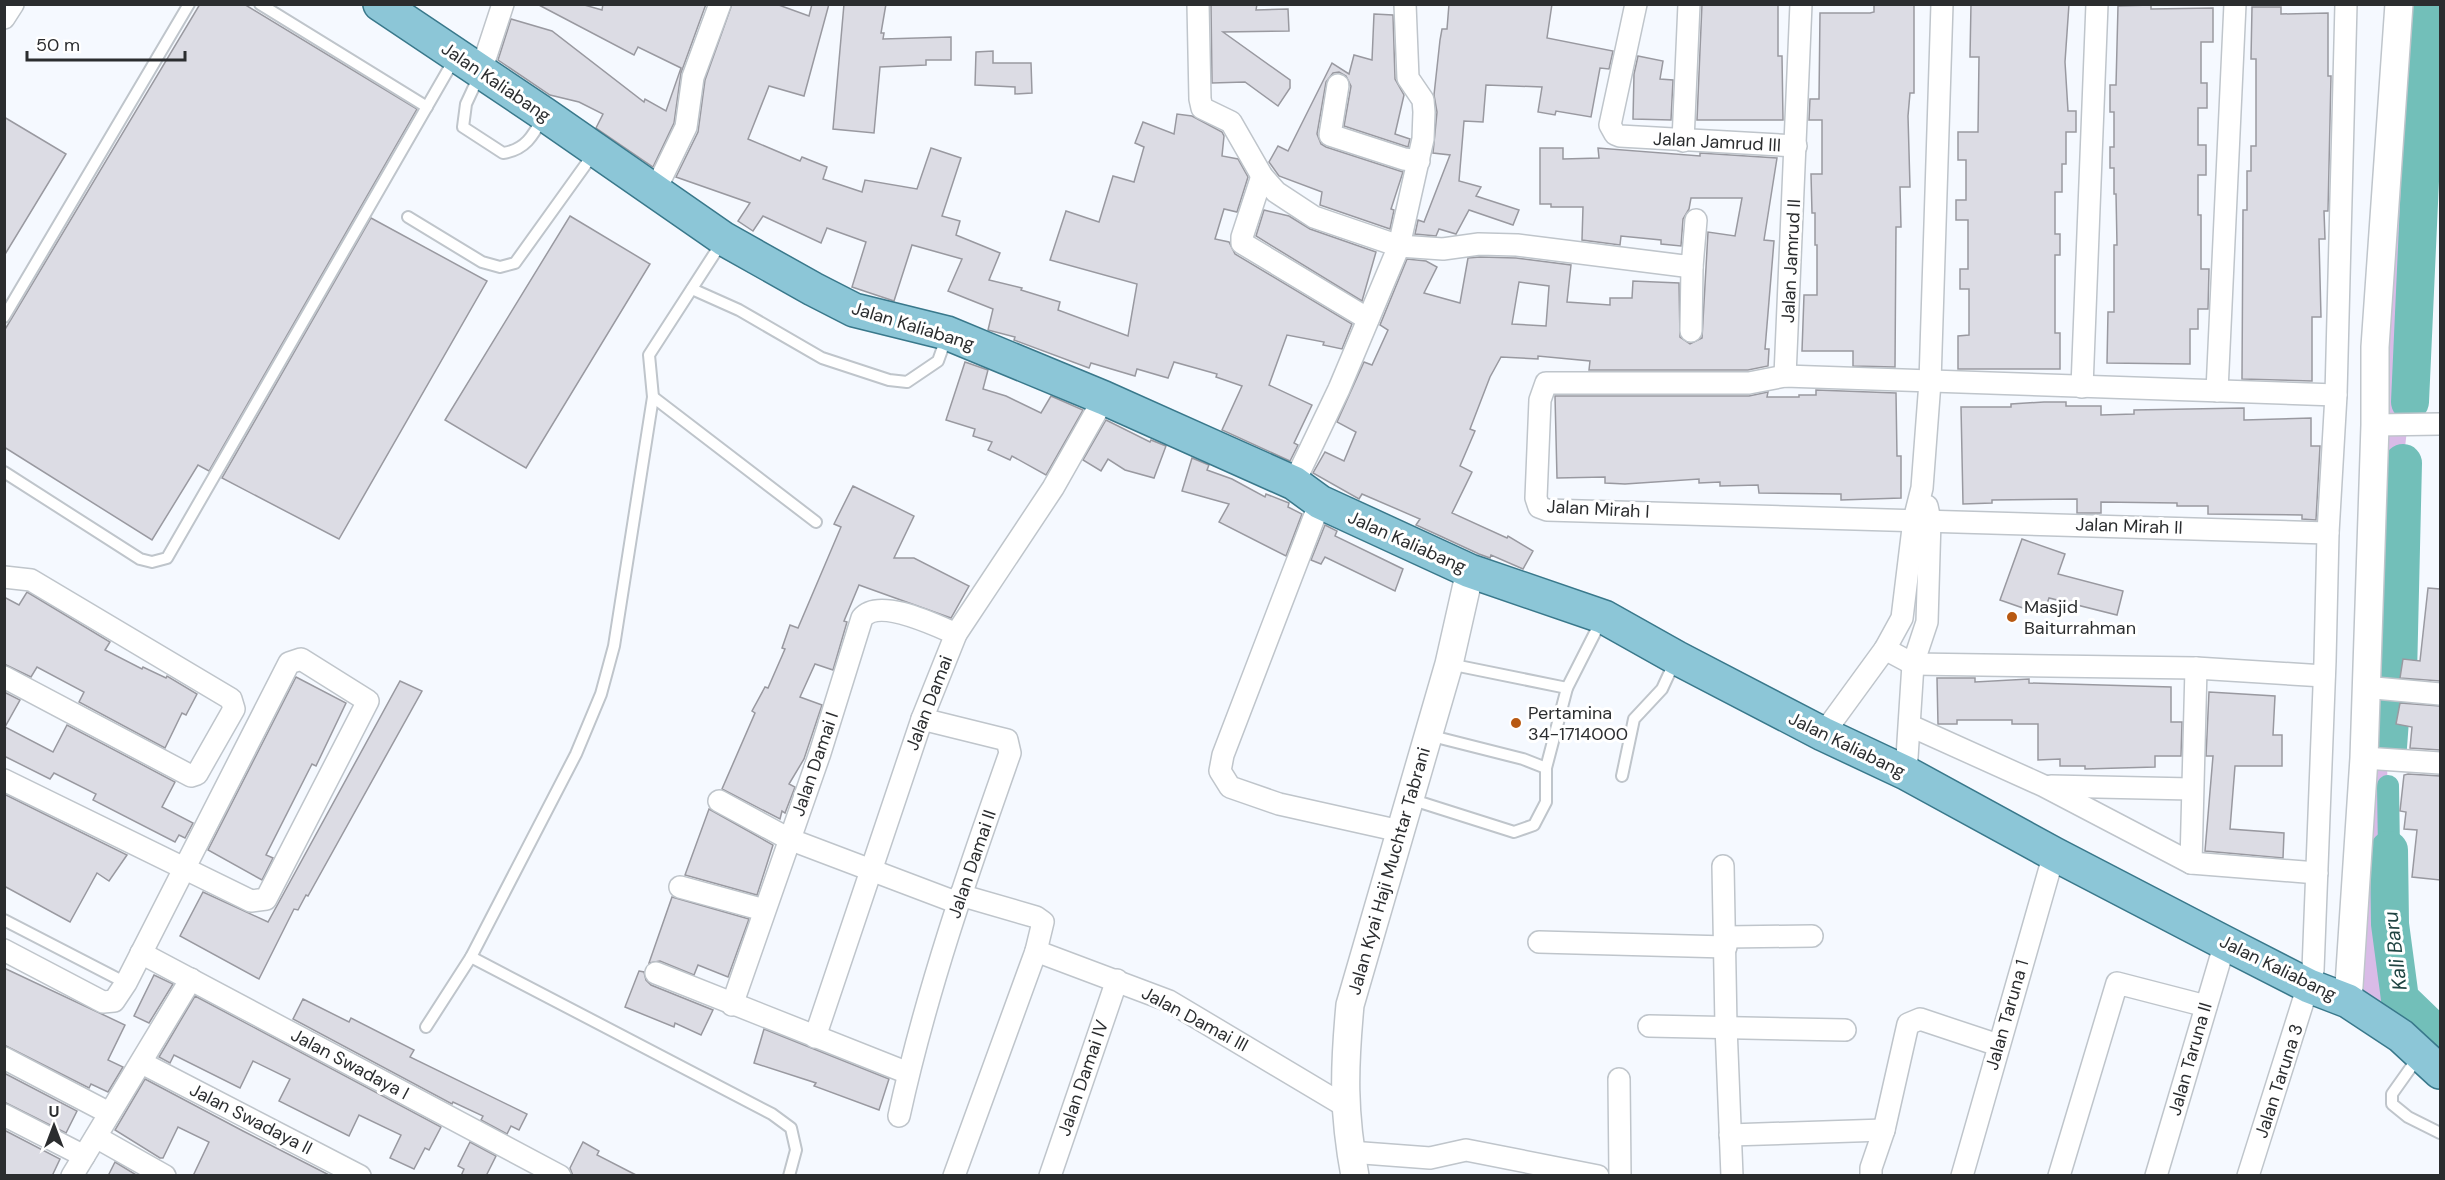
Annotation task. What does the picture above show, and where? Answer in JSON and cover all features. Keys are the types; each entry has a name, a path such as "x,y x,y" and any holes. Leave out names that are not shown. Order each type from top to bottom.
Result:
{"main road":[{"name":"Jalan Kaliabang","path":"380,4 724,239 854,310 948,333 1104,398 1470,571 1604,616 1677,658 1823,734 1906,773 2054,854 2225,943 2309,986 2348,1001 2401,1036 2431,1062"}],"street":[{"path":"4,18 13,4"},
{"path":"469,63 502,4"},
{"path":"656,191 686,127 693,77 720,4"},
{"path":"1198,4 1202,108 1232,122 1262,176 1276,192 1306,213 1399,246 1443,249 1479,244 1517,244 1692,267"},
{"path":"1400,831 1280,804 1230,787 1220,771 1223,755 1339,389 1399,246 1419,161 1424,112 1423,100 1408,78 1405,4"},
{"name":"Jalan Jamrud III","path":"1636,4 1610,125 1615,134 1683,141 1796,146 1802,4"},
{"path":"1683,141 1689,4"},
{"path":"1906,773 1911,726 1913,664 1927,622 1922,488 1930,382 1942,4"},
{"path":"2082,387 2097,4"},
{"path":"2217,391 2235,4"},
{"name":"Jalan Taruna 3","path":"2248,1176 2309,986 2315,941 2328,532 2336,395 2346,4"},
{"path":"2348,1001 2358,814 2371,758 2368,687 2384,424 2375,347 2399,4"},
{"path":"1338,85 1330,135 1404,159 1419,161"},
{"name":"Jalan Jamrud II","path":"1785,376 1796,146"},
{"path":"1262,176 1242,243 1368,320"},
{"path":"1691,331 1692,267 1696,220"},
{"name":"Jalan Mirah I","path":"1922,520 1547,510 1539,507 1536,498 1540,400 1546,384 1749,383 1785,376 2336,395"},
{"name":"Jalan Damai","path":"815,1037 922,719 956,634 1053,488 1104,398"},
{"path":"2384,424 2433,424"},
{"path":"1823,734 1885,649 1902,618 1922,520"},
{"name":"Jalan Mirah II","path":"1922,520 2328,532"},
{"name":"Jalan Kyai Haji Muchtar Tabrani","path":"1352,1164 1345,1106 1345,1063 1350,1005 1449,664 1470,571"},
{"path":"4,577 31,580 231,699 234,709 197,774 191,776 4,677"},
{"name":"Jalan Damai I","path":"732,1005 862,618 867,612 876,610 896,612 956,634"},
{"path":"1885,649 1913,664 2196,668 2324,676"},
{"path":"4,780 183,868 251,901 266,899 367,707 366,698 301,659 289,663 183,868 126,983 114,1001 103,1002 4,950"},
{"path":"2191,863 2191,789 2196,668"},
{"path":"2368,687 2440,694"},
{"name":"Jalan Damai II","path":"899,1116 908,1073 959,899 1010,753 1007,740 922,719"},
{"path":"1911,726 2044,786 2191,863 2317,873"},
{"path":"2371,758 2440,763"},
{"path":"2044,786 2191,789"},
{"path":"719,801 789,839 871,871 959,899 1036,917 1043,922 1036,951 954,1176"},
{"name":"Jalan Taruna 1","path":"1962,1176 2054,854"},
{"path":"1723,866 1732,1176"},
{"path":"680,887 764,910"},
{"path":"1539,942 1726,942 1812,936"},
{"name":"Jalan Taruna II","path":"2156,1176 2225,943"},
{"name":"Jalan Damai III","path":"1036,951 1162,997 1345,1106"},
{"name":"Jalan Swadaya I","path":"141,953 560,1176"},
{"path":"656,973 908,1073"},
{"path":"4,1115 78,1170 191,979"},
{"name":"Jalan Damai IV","path":"1050,1176 1117,980"},
{"path":"2059,1176 2117,983 2206,1006"},
{"path":"1871,1176 1870,1168 1884,1130 1908,1024 1920,1019 1998,1045"},
{"path":"1648,1026 1845,1030"},
{"path":"4,1058 110,1113"},
{"name":"Jalan Swadaya II","path":"142,1063 360,1176"},
{"path":"1619,1079 1620,1176"},
{"path":"1730,1135 1884,1130"},
{"path":"96,1137 165,1176"},
{"path":"1352,1164 1430,1158 1466,1150 1598,1176"}],"lane":[{"path":"4,316 189,4"},
{"path":"260,4 428,107"},
{"path":"4,472 140,559 152,562 166,558 428,107 469,63"},
{"path":"469,63 463,127 503,153 517,151 532,138 544,114"},
{"path":"408,217 482,262 500,267 515,263 596,150"},
{"path":"426,1027 471,957 576,754 601,694 614,646 653,398 649,355 724,239"},
{"path":"692,289 740,310 822,358 889,380 907,382 938,361 948,333"},
{"path":"653,398 816,522"},
{"path":"1410,799 1514,832 1534,825 1546,802 1546,768 1567,688 1604,616"},
{"path":"1622,776 1634,719 1662,689 1677,658"},
{"path":"1449,664 1567,688"},
{"path":"1428,735 1523,759 1546,768"},
{"path":"4,920 126,983"},
{"path":"471,957 772,1114 791,1128 795,1150 789,1176"},
{"path":"2431,1062 2392,1094 2392,1104 2408,1117 2440,1133"}],"shaded area":[{"path":"2399,5 2428,5 2410,402 2403,466 2398,675 2391,706 2387,759 2390,924 2400,999 2428,1026 2440,1033 2440,1072 2348,1001"}],"building":[{"path":"200,4 244,4 417,109 209,471 198,465 152,540 4,447 4,331"},
{"path":"537,4 581,4 602,10 603,4 706,4 681,73 674,123 653,167 596,128 603,114 579,102 550,95 498,60 511,19 552,31 644,102 645,99 666,111 681,68 638,47 634,55"},
{"path":"732,4 776,4 809,16 812,4 829,4 804,96 769,86 748,139 800,161 802,157 827,167 823,179 862,192 865,180 917,189 931,148 961,158 942,216 960,221 956,235 1000,253 989,280 1022,288 1021,290 1060,302 1058,310 1128,336 1137,284 1050,260 1066,211 1099,222 1113,176 1134,182 1144,147 1135,143 1143,122 1174,134 1177,114 1192,116 1222,132 1224,136 1222,156 1238,159 1248,177 1237,212 1224,209 1215,239 1229,242 1235,254 1352,324 1342,349 1323,345 1324,342 1287,335 1269,385 1312,405 1294,443 1298,445 1290,461 1222,430 1242,386 1216,377 1217,374 1174,362 1168,378 1137,369 1135,376 1091,363 1089,368 1014,340 1015,337 988,330 993,309 948,291 962,259 912,245 894,301 852,287 866,242 827,228 821,243 763,216 753,231 738,221 750,203 676,177 698,132 705,80"},
{"path":"844,4 886,4 881,33 884,33 883,39 951,37 951,60 926,60 926,65 880,67 874,133 833,129"},
{"path":"1211,4 1257,4 1256,10 1288,9 1289,31 1223,32 1290,80 1290,88 1278,106 1245,82 1212,83"},
{"path":"1449,4 1552,4 1547,38 1613,51 1609,69 1600,68 1591,117 1556,111 1555,115 1538,112 1542,87 1486,85 1483,122 1464,121 1459,181 1481,187 1476,196 1519,210 1513,225 1469,210 1456,234 1439,229 1436,236 1415,234 1418,220 1424,222 1450,155 1433,153 1437,112 1434,95 1440,40 1442,29 1447,29"},
{"path":"1702,4 1778,4 1778,56 1782,56 1783,120 1697,120"},
{"path":"1874,4 1914,4 1914,93 1910,93 1908,116 1910,187 1900,187 1901,227 1896,227 1895,367 1853,366 1853,351 1802,351 1804,295 1817,295 1817,245 1815,245 1815,213 1812,213 1811,174 1822,174 1822,120 1809,120 1810,99 1819,99 1820,13 1870,13 1874,12"},
{"path":"1971,4 2069,4 2065,62 2068,111 2076,111 2076,132 2066,132 2066,164 2062,164 2062,192 2055,192 2055,234 2060,234 2060,255 2055,255 2055,333 2060,333 2060,369 1958,369 1958,336 1969,335 1969,289 1960,289 1960,269 1968,269 1968,220 1956,220 1956,200 1966,200 1966,160 1958,160 1958,132 1978,132 1979,57 1970,57"},
{"path":"2151,5 2151,9 2213,8 2213,42 2201,42 2201,83 2207,83 2207,108 2198,108 2198,145 2206,145 2206,175 2198,175 2198,215 2201,215 2201,269 2209,269 2208,309 2198,309 2198,329 2190,329 2190,364 2107,363 2108,312 2114,312 2114,245 2117,245 2114,168 2110,168 2110,147 2114,147 2114,112 2110,112 2110,85 2116,85 2118,6"},
{"path":"2252,7 2281,7 2281,14 2328,13 2328,76 2331,76 2328,211 2324,211 2325,239 2319,239 2321,317 2312,317 2312,381 2242,379 2243,210 2247,210 2247,171 2251,171 2251,146 2256,146 2256,59 2251,59"},
{"path":"1374,14 1393,15 1395,79 1404,95 1395,134 1410,139 1408,147 1344,126 1351,86 1346,76 1339,72 1333,73 1326,82 1317,134 1321,144 1326,147 1403,172 1391,209 1394,210 1390,229 1320,205 1322,192 1279,176 1269,162 1278,146 1288,151 1332,63 1349,74 1354,55 1372,60"},
{"path":"993,51 993,63 1031,63 1032,93 1015,94 1015,87 975,85 976,52"},
{"path":"1638,56 1663,61 1660,79 1673,80 1671,120 1633,119 1634,74"},
{"path":"4,117 66,154 4,256"},
{"path":"1540,148 1563,148 1563,159 1599,158 1598,148 1700,156 1700,153 1777,158 1764,240 1774,241 1765,349 1769,349 1768,366 1748,370 1589,370 1590,361 1538,356 1538,359 1501,357 1490,377 1470,429 1475,431 1460,466 1472,472 1452,513 1507,538 1508,536 1533,551 1523,569 1491,555 1490,558 1479,554 1416,525 1420,519 1362,494 1359,499 1313,473 1325,452 1344,461 1356,432 1337,422 1364,362 1372,365 1388,330 1380,325 1407,259 1426,261 1437,267 1424,293 1460,303 1468,258 1516,258 1571,265 1567,302 1610,305 1610,298 1632,298 1633,281 1679,283 1680,337 1690,344 1702,338 1708,232 1735,236 1742,198 1691,198 1689,209 1683,219 1681,246 1661,244 1661,240 1621,236 1620,245 1582,240 1583,207 1551,207 1551,204 1540,204","holes":["1519,282 1549,286 1546,326 1512,324"]},
{"path":"1264,210 1289,216 1310,229 1376,252 1362,301 1256,236"},
{"path":"570,216 650,264 526,468 445,420"},
{"path":"371,218 487,281 339,539 222,478"},
{"path":"965,362 988,370 983,389 1006,396 1041,413 1051,396 1083,410 1046,475 1012,456 1010,460 988,450 992,442 973,436 975,429 946,420"},
{"path":"1816,390 1896,393 1897,456 1901,456 1901,498 1841,500 1841,494 1759,493 1758,485 1720,486 1720,482 1699,483 1699,479 1625,484 1605,483 1605,477 1557,478 1555,396 1749,396 1768,392 1767,397 1799,397 1799,395 1816,395"},
{"path":"2066,402 2066,406 2101,406 2101,415 2134,414 2134,410 2244,408 2244,420 2311,418 2311,446 2320,446 2316,520 2302,519 2302,515 2208,514 2208,506 2177,506 2177,503 2101,502 2101,513 2077,513 2077,499 1992,500 1992,503 1963,504 1961,407 2011,407 2011,404"},
{"path":"1106,420 1150,442 1151,440 1166,446 1154,478 1125,470 1108,459 1101,471 1083,460"},
{"path":"1192,458 1209,465 1207,470 1232,479 1265,497 1266,494 1289,503 1288,507 1302,514 1286,556 1219,522 1229,504 1182,491"},
{"path":"853,486 914,516 894,558 914,558 969,586 951,618 859,585 844,621 847,622 833,670 815,664 800,697 822,705 804,759 789,784 795,787 785,813 782,811 780,819 722,789 755,713 752,711 765,687 768,688 785,649 782,648 790,625 798,628 841,527 834,524"},
{"path":"1325,525 1337,531 1335,536 1403,569 1395,591 1325,557 1321,564 1311,560"},
{"path":"2022,539 2065,554 2058,574 2123,591 2117,615 2049,598 2043,615 2000,600"},
{"path":"2428,588 2440,589 2440,681 2400,678 2403,659 2420,661"},
{"path":"27,592 110,642 105,650 142,669 143,667 166,678 167,676 197,694 186,715 182,713 165,748 79,702 84,692 37,667 31,677 4,664 4,597 19,605"},
{"path":"296,677 346,703 316,766 312,764 266,855 273,858 262,880 208,850"},
{"path":"1937,678 1975,678 1975,682 2029,679 2029,683 2171,687 2171,722 2182,722 2181,756 2155,756 2155,767 2085,769 2085,766 2060,766 2060,759 2038,760 2038,724 2012,724 2012,720 1957,720 1957,724 1938,724"},
{"path":"400,681 422,691 308,896 306,895 298,910 294,909 259,979 180,936 203,892 268,922"},
{"path":"4,692 20,700 5,727 53,752 67,725 175,782 162,807 193,823 185,838 179,835 175,842 93,800 96,794 54,773 50,779 4,756"},
{"path":"2209,692 2275,696 2273,735 2282,735 2282,766 2235,766 2230,829 2284,833 2283,858 2205,851 2213,756 2206,756"},
{"path":"2400,703 2440,706 2440,750 2410,748 2412,727 2396,724"},
{"path":"2404,775 2440,776 2440,880 2412,877 2417,830 2404,829 2406,812 2400,811"},
{"path":"4,794 127,855 109,881 97,873 70,922 4,886"},
{"path":"709,809 773,845 757,895 685,875"},
{"path":"672,897 749,919 728,977 698,965 694,975 660,961 649,963"},
{"path":"4,968 125,1025 108,1060 123,1067 108,1092 91,1084 89,1088 4,1045"},
{"path":"639,971 644,972 646,980 651,985 713,1010 701,1035 675,1023 674,1027 625,1007"},
{"path":"154,975 173,984 149,1023 134,1016"},
{"path":"195,996 441,1127 429,1150 425,1148 414,1169 390,1158 401,1135 359,1115 349,1136 279,1101 290,1079 253,1061 240,1088 174,1055 170,1063 159,1057"},
{"path":"303,999 349,1022 351,1018 414,1050 410,1057 527,1114 519,1130 511,1126 507,1134 481,1120 483,1116 453,1102 452,1104 293,1019"},
{"path":"764,1029 889,1079 879,1110 814,1086 816,1083 754,1063"},
{"path":"4,1073 77,1111 66,1133 4,1102"},
{"path":"145,1079 331,1176 193,1176 209,1142 178,1127 163,1158 160,1158 115,1130"},
{"path":"4,1130 60,1159 52,1176 4,1176"},
{"path":"470,1142 496,1156 486,1176 461,1176 464,1169 458,1166"},
{"path":"583,1142 599,1151 597,1155 638,1176 573,1176 570,1168"},
{"path":"115,1162 138,1176 108,1176"}],"waterway":[{"path":"2410,402 2428,4"},
{"path":"2398,675 2403,463"},
{"path":"2388,747 2391,706"},
{"path":"2388,786 2389,850"},
{"name":"Kali Baru","path":"2389,850 2390,924 2400,999 2428,1026 2440,1033"}],"place":[{"name":"Masjid Baiturrahman","path":"2012,617"},
{"name":"Pertamina 34-1714000","path":"1516,723"}]}
